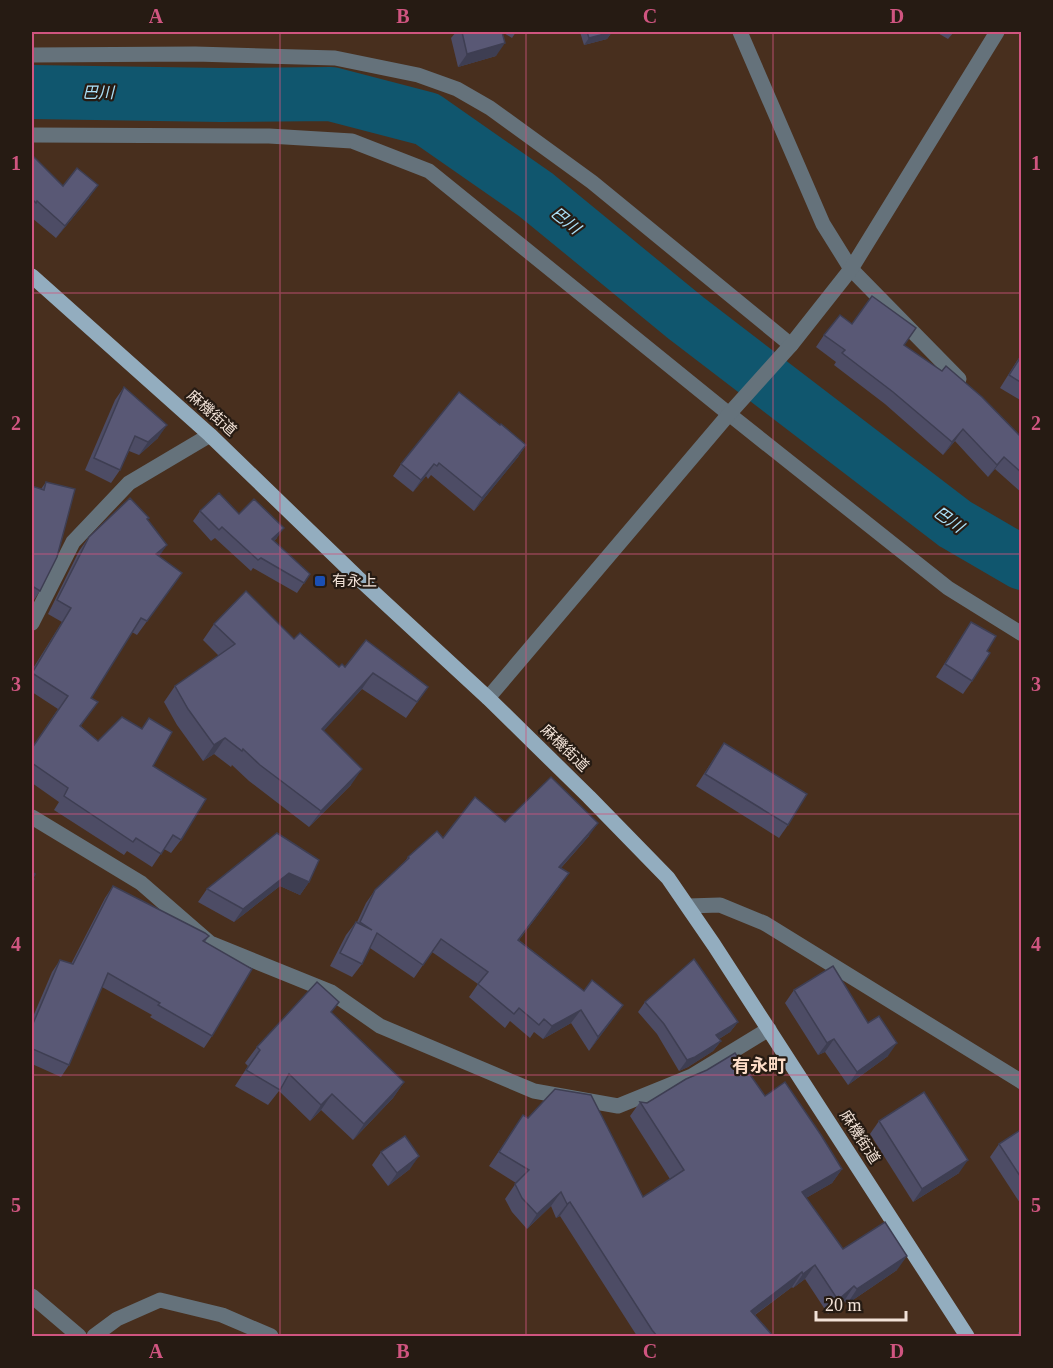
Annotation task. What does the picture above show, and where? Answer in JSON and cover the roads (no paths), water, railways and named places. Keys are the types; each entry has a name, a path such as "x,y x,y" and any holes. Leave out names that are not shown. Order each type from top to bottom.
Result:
{"main road":[{"name":"麻機街道","path":"32,276 210,435 357,577 488,698 668,878 769,1029 967,1336"}],"street":[{"path":"740,32 823,224 851,269 965,386"},
{"path":"488,698 729,414 791,345 851,269 997,32"},
{"path":"32,55 195,54 335,58 418,75 457,89 490,108 592,182 791,345"},
{"path":"32,135 269,136 352,141 429,171 948,588 1022,634"},
{"path":"32,623 73,542 121,491 129,483 210,435"},
{"path":"32,817 141,883 210,943 332,992 380,1026 534,1091 618,1106 692,1076 769,1029"},
{"path":"688,906 720,905 764,924 1022,1082"},
{"path":"32,1296 78,1336"},
{"path":"94,1336 117,1319 160,1300 222,1315 271,1336"}],"waterway":[{"name":"巴川","path":"32,92 331,94 427,119 536,195 686,318 955,524 1022,563"}],"place":[{"name":"有永上","path":"320,581"}],"district":[{"name":"有永町","path":"759,1066"}]}
